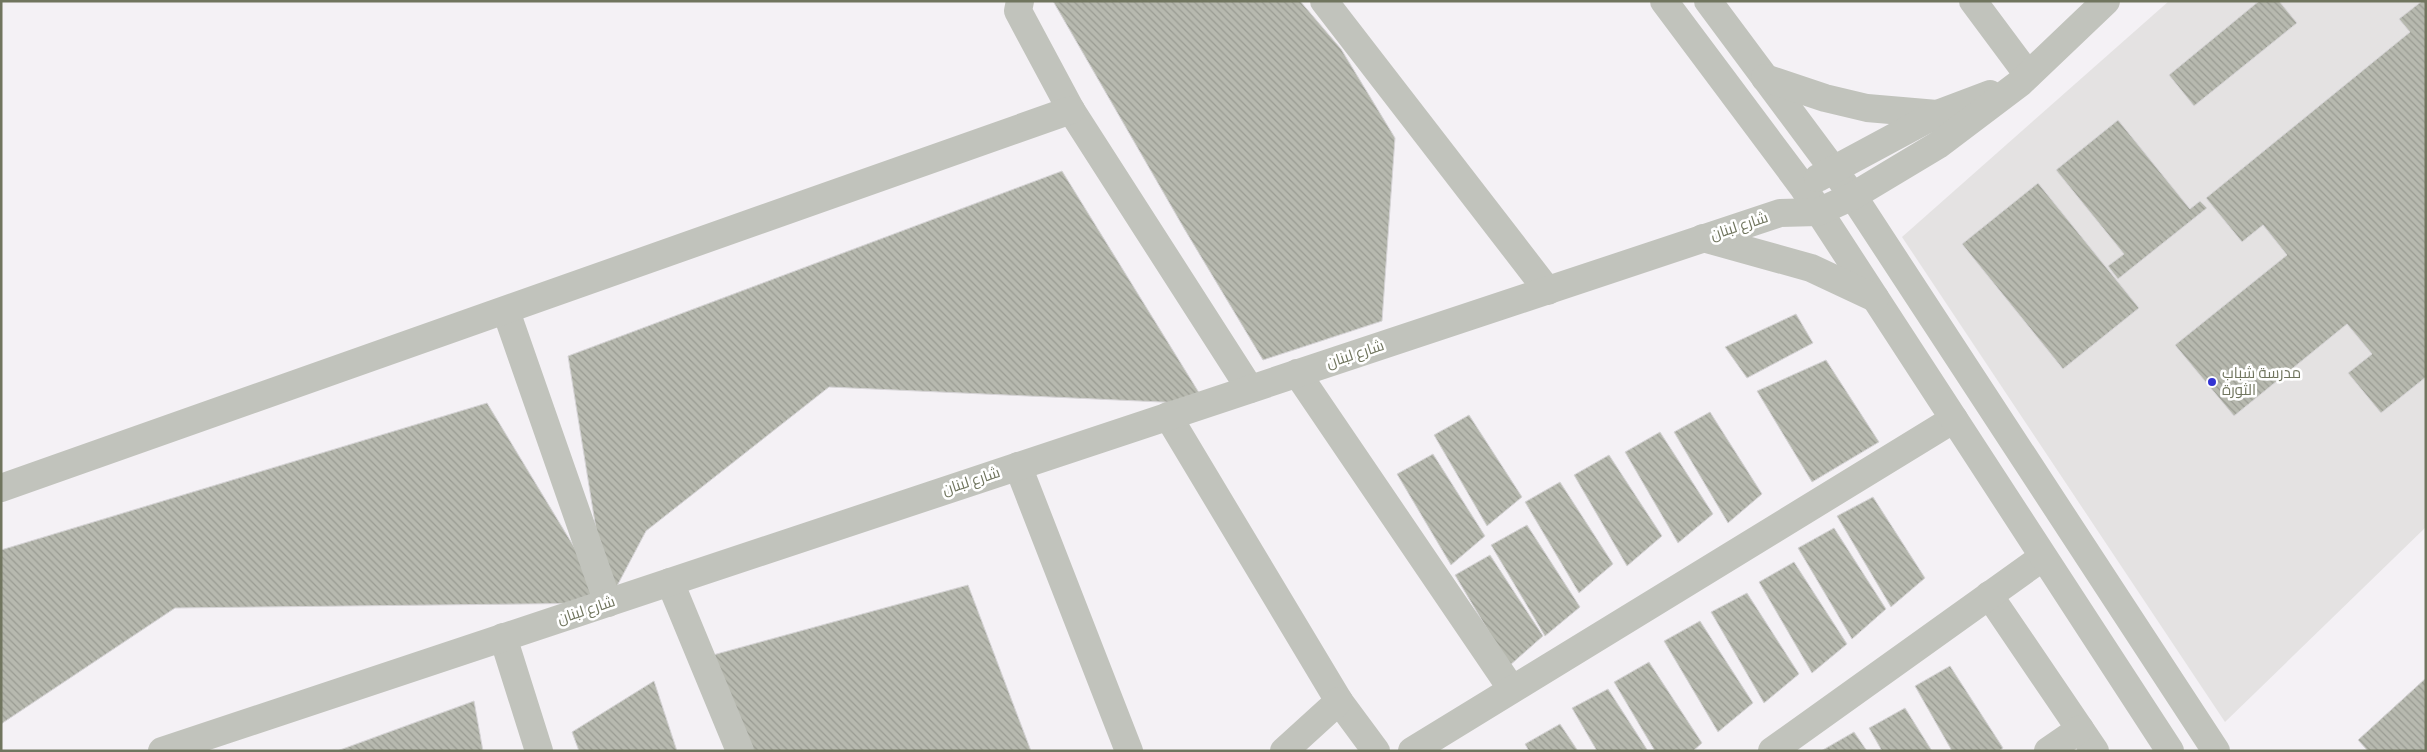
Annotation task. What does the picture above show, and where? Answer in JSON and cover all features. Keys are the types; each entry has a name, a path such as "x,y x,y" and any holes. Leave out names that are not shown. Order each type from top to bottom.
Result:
{"street":[{"path":"1020,1 1018,11 1071,110 1250,389"},
{"path":"1324,1 1548,291"},
{"path":"1664,1 1803,187 2170,751"},
{"path":"1708,1 1852,196 2216,751"},
{"path":"1973,1 2024,79"},
{"name":"شارع لبنان","path":"162,751 191,746 503,637 1703,238 1780,213 1818,212 1852,196 1938,145 2024,79 2106,1"},
{"path":"1765,78 1825,98 1867,108 1937,114"},
{"name":"شارع لبنان","path":"1780,213 1803,187 1832,170 1937,114 2024,79"},
{"path":"1,488 1071,110"},
{"path":"1703,238 1811,268 1875,298"},
{"path":"506,311 608,602"},
{"path":"1297,373 1511,688"},
{"path":"1168,416 1339,701 1376,751"},
{"path":"1412,751 1511,688 1954,419"},
{"path":"1018,466 1129,751"},
{"path":"1772,751 2043,556"},
{"path":"670,582 740,751"},
{"path":"1989,595 2088,740 2048,751"},
{"path":"503,637 539,751"},
{"path":"1284,751 1339,701"}],"shaded area":[{"name":"مدرسة شباب الثورة","path":"2169,1 2426,1 2426,527 2225,722 1902,237"}],"building":[{"path":"1053,1 1300,1 1341,49 1395,138 1382,321 1263,360 1185,230"},
{"path":"2259,1 2279,1 2297,23 2194,106 2169,75"},
{"path":"2422,1 2426,1 2426,377 2381,413 2348,373 2372,354 2347,324 2234,416 2175,345 2287,255 2263,225 2242,242 2206,198 2410,32 2399,19"},
{"path":"2118,120 2190,209 2200,201 2207,208 2118,279 2108,266 2124,254 2056,170"},
{"path":"1062,171 1206,404 829,387 646,531 608,603 568,356"},
{"path":"2038,183 2139,308 2063,369 1962,244"},
{"path":"1796,314 1813,343 1747,378 1725,347"},
{"path":"1826,360 1879,442 1812,482 1757,391"},
{"path":"487,403 608,603 175,608 1,724 1,550"},
{"path":"1710,412 1762,494 1728,523 1674,432"},
{"path":"1469,415 1522,497 1487,526 1434,435"},
{"path":"1660,432 1713,514 1678,543 1625,452"},
{"path":"1433,454 1485,536 1451,565 1397,474"},
{"path":"1609,455 1662,536 1627,566 1574,475"},
{"path":"1560,482 1613,564 1579,593 1525,502"},
{"path":"1873,497 1925,578 1891,607 1837,516"},
{"path":"1527,525 1580,607 1545,636 1491,545"},
{"path":"1834,528 1886,609 1852,639 1798,548"},
{"path":"1490,555 1543,636 1509,666 1455,575"},
{"path":"1794,562 1847,644 1812,673 1759,582"},
{"path":"968,585 1031,751 749,751 702,658"},
{"path":"1747,593 1799,674 1764,703 1711,612"},
{"path":"1700,621 1753,703 1718,732 1664,641"},
{"path":"1649,662 1702,743 1693,751 1655,751 1614,682"},
{"path":"1950,666 2003,748 1999,751 1952,751 1915,686"},
{"path":"2426,678 2426,751 2368,751 2358,740"},
{"path":"654,681 677,751 579,751 572,732"},
{"path":"1608,689 1648,751 1597,751 1572,708"},
{"path":"474,701 483,751 337,751"},
{"path":"1905,708 1932,751 1882,751 1869,728"},
{"path":"1560,724 1578,751 1529,751 1525,744"},
{"path":"1854,732 1867,751 1821,751"}],"place":[{"name":"مدرسة شباب الثورة","path":"2212,382"}]}
